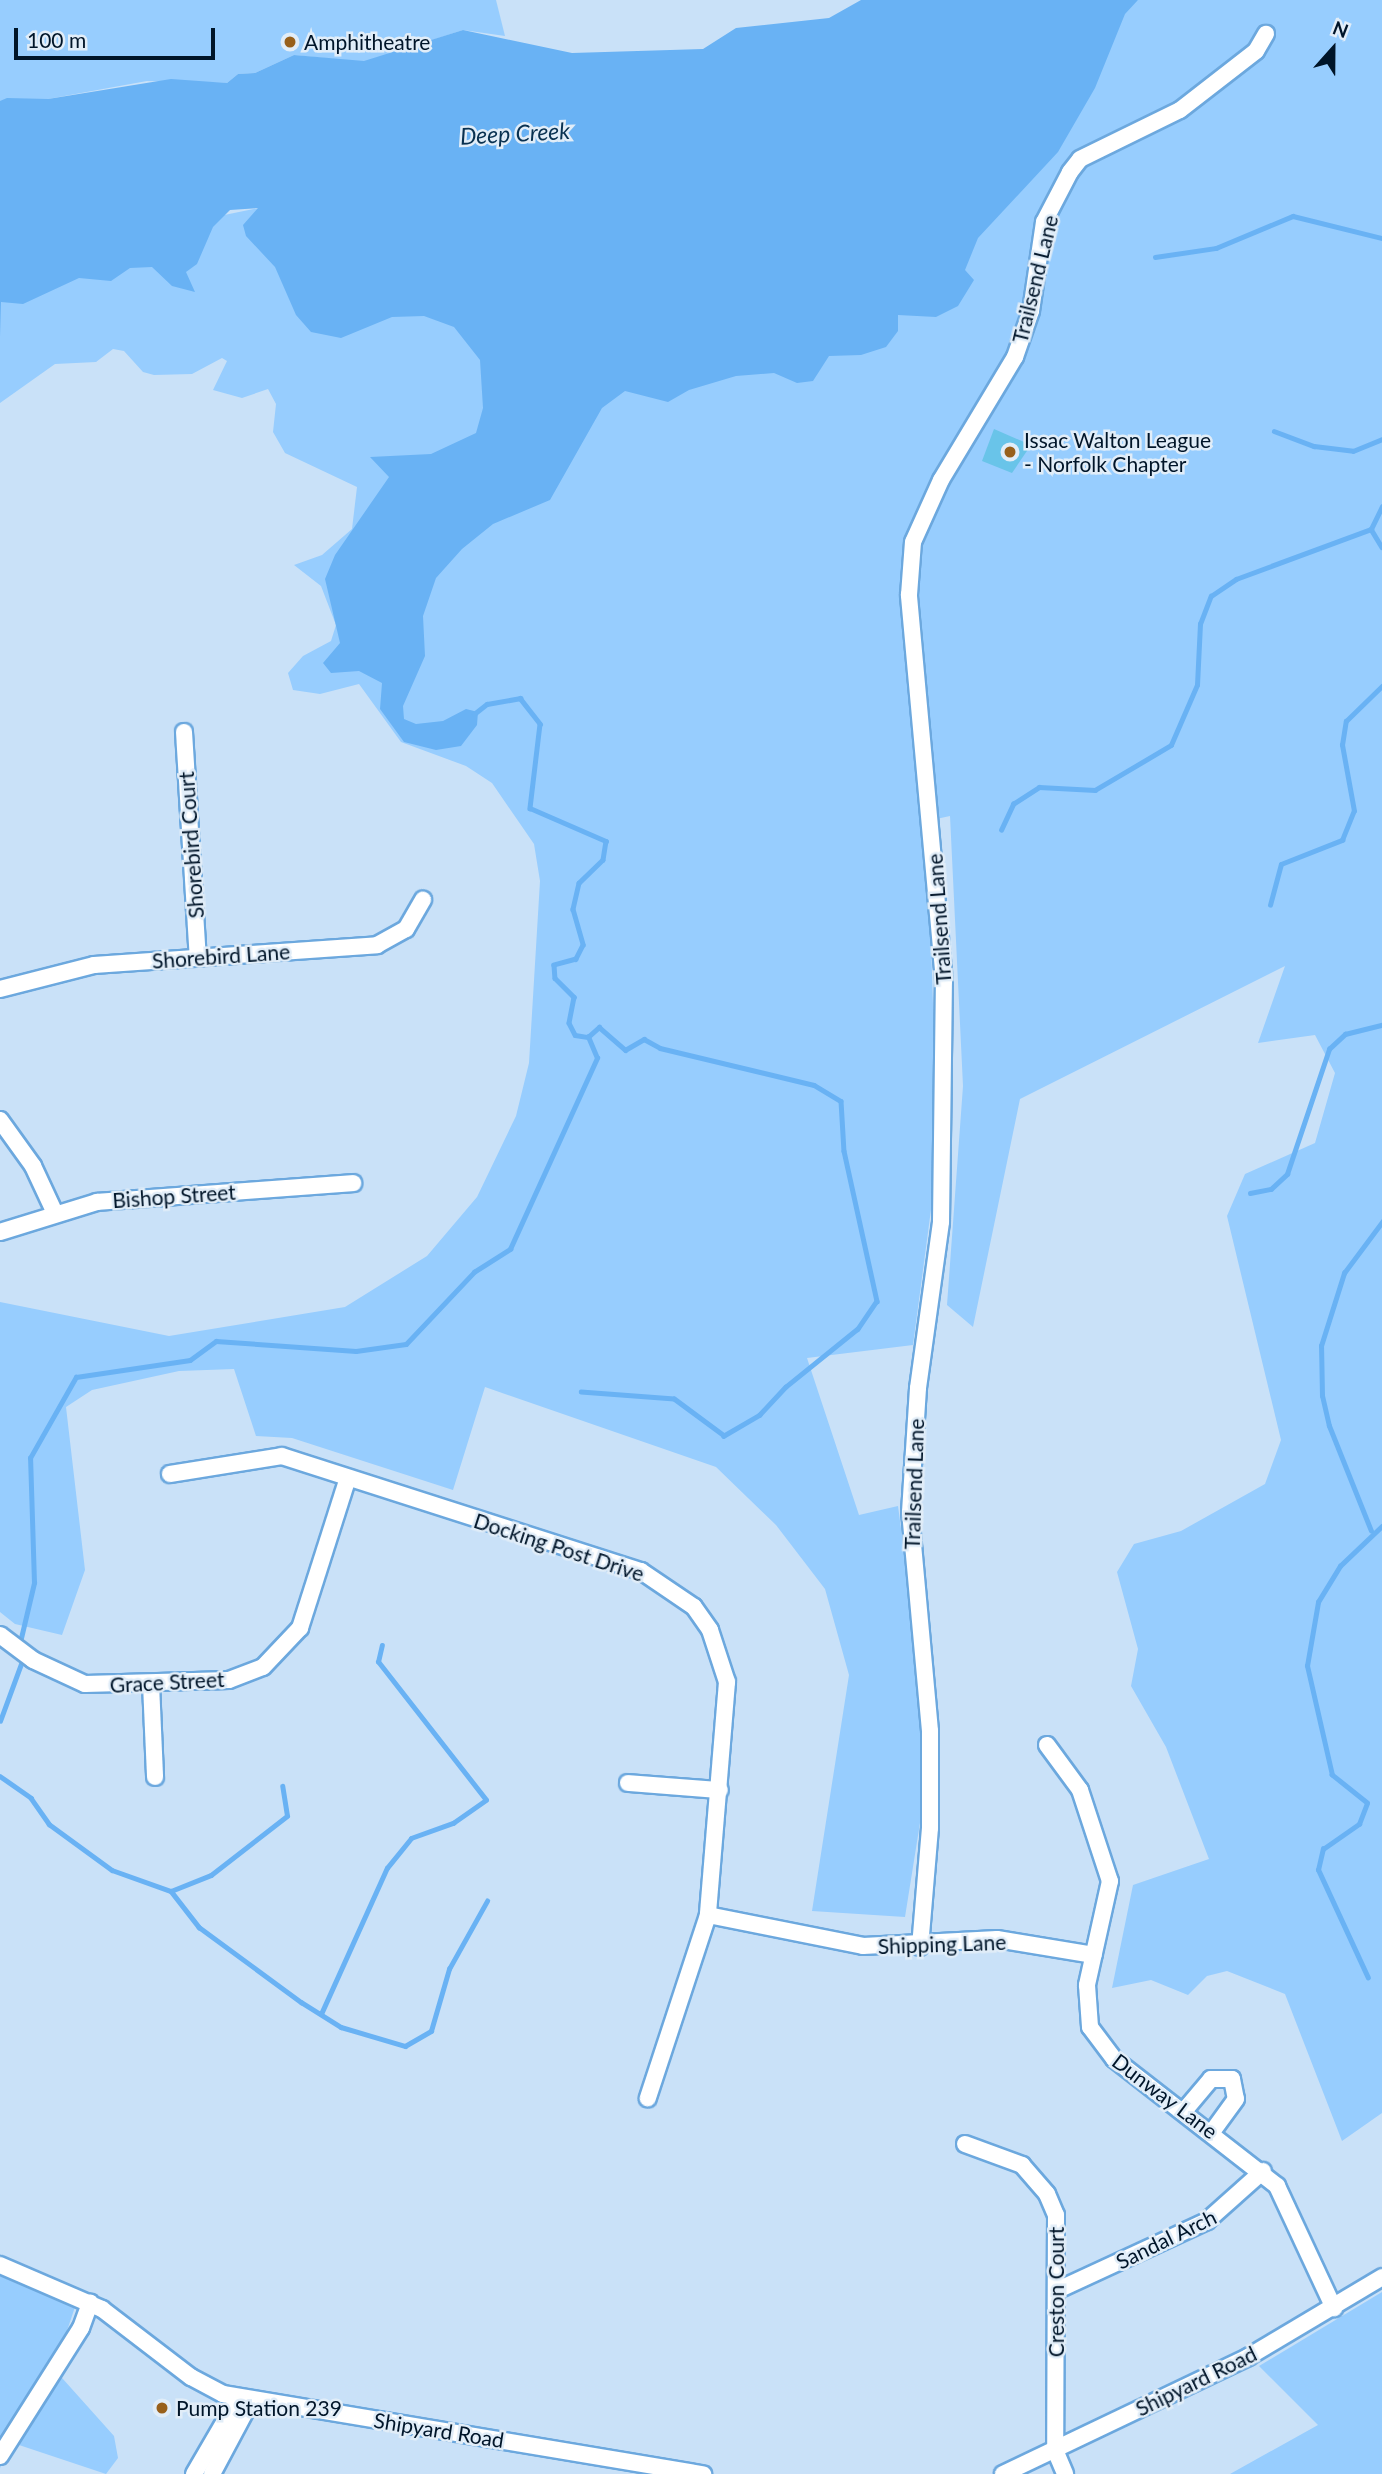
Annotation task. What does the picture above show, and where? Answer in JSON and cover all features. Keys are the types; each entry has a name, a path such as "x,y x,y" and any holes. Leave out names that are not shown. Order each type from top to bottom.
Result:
{"street":[{"name":"Trailsend Lane","path":"920,1947 930,1828 930,1731 910,1512 922,1352 941,1222 944,981 909,595 913,542 940,480 1015,357 1031,312 1044,222 1070,172 1080,159 1180,110 1256,51 1266,34"},
{"name":"Shorebird Court","path":"184,732 198,958"},
{"name":"Shorebird Lane","path":"0,989 94,965 377,945 406,929 422,900"},
{"path":"0,1120 33,1166 54,1211"},
{"name":"Bishop Street","path":"0,1232 54,1211 126,1198 353,1183"},
{"name":"Docking Post Drive","path":"170,1474 266,1455 641,1571 674,1589 710,1630 722,1661 727,1703 708,1915 648,2098"},
{"name":"Grace Street","path":"0,1635 33,1660 85,1684 229,1680 263,1667 283,1649 300,1628 347,1481"},
{"path":"151,1684 155,1777"},
{"name":"Dunway Lane","path":"1047,1745 1080,1790 1110,1881 1086,2007 1101,2045 1263,2171 1288,2203 1334,2308"},
{"path":"628,1783 720,1790"},
{"name":"Shipping Lane","path":"708,1915 863,1946 920,1947 997,1939 1094,1955"},
{"path":"1184,2111 1211,2079 1232,2079 1236,2099 1212,2132"},
{"name":"Creston Court","path":"965,2144 1005,2155 1047,2194 1059,2236 1055,2450"},
{"name":"Sandal Arch","path":"1058,2290 1207,2221 1263,2171"},
{"name":"Shipyard Road","path":"0,2264 90,2303 203,2384 245,2399 703,2474"},
{"name":"Shipyard Road","path":"1003,2474 1248,2357 1382,2277"},
{"path":"0,2456 81,2328 90,2303"},
{"path":"194,2474 245,2399"},
{"path":"212,2474 245,2399"},
{"path":"1055,2450 1065,2474"}],"shaded area":[{"path":"0,0 496,0 505,36 463,30 364,62 294,55 255,73 238,74 227,83 147,81 48,99 0,101"},
{"path":"1138,0 1382,0 1382,2113 1342,2141 1285,1994 1227,1971 1207,1976 1188,1995 1151,1980 1112,1988 1133,1885 1209,1859 1166,1747 1131,1686 1138,1649 1117,1572 1134,1544 1181,1531 1265,1484 1281,1440 1227,1216 1245,1174 1315,1143 1335,1073 1315,1035 1258,1043 1285,966 1020,1099 973,1327 947,1305 963,1086 950,816 927,821 938,1157 913,1345 807,1358 859,1515 898,1506 931,1754 905,1917 812,1911 849,1675 825,1589 776,1525 716,1467 485,1387 453,1490 292,1438 256,1436 234,1369 179,1371 92,1390 66,1407 85,1570 62,1635 15,1624 0,1612 0,1302 169,1336 345,1307 427,1256 477,1197 516,1116 529,1063 540,881 534,844 492,783 466,766 401,742 359,684 320,694 293,690 288,673 303,656 331,641 336,625 321,586 294,565 322,555 352,529 357,487 285,453 273,432 276,404 268,389 242,398 213,390 227,361 222,358 192,374 154,375 143,372 124,351 113,349 96,362 55,364 0,403 0,261 259,208"},
{"path":"0,2275 75,2307 54,2369 114,2436 118,2458 106,2474 13,2443 0,2468"},
{"path":"1382,2292 1382,2474 1230,2474 1318,2425 1259,2366"}],"water":[{"name":"Deep Creek","path":"861,0 1138,0 1125,14 1095,88 1058,152 978,238 965,270 974,280 958,306 936,317 898,315 898,331 886,347 861,355 829,356 813,381 797,383 774,373 736,376 689,390 668,402 625,391 602,408 550,500 493,524 462,549 436,578 423,616 425,656 403,706 404,719 416,724 443,721 466,709 478,712 477,725 461,746 436,750 404,742 380,709 382,683 359,671 331,673 323,663 340,643 325,579 335,555 389,477 370,457 431,454 476,433 483,408 480,360 454,327 424,316 392,317 341,338 311,332 296,315 275,267 246,236 243,225 258,208 230,210 213,227 197,264 186,272 195,292 172,286 152,267 130,268 111,281 79,278 23,304 1,302 0,337 0,101 7,98 48,99 171,79 227,83 238,74 255,73 294,55 364,61 463,30 572,53 703,49 736,28 829,18"}],"building":[{"name":"Issac Walton League - Norfolk Chapter","path":"994,429 1031,445 1012,473 982,461"}],"waterway":[{"path":"1155,257 1216,248 1293,216 1382,238"},
{"path":"1274,431 1314,446 1353,451 1382,439"},
{"path":"1001,830 1013,804 1039,787 1095,790 1171,745 1197,685 1200,624 1211,596 1236,579 1371,529 1382,506"},
{"path":"1371,529 1382,547"},
{"path":"1270,905 1281,864 1342,840 1354,811 1342,745 1346,721 1382,686"},
{"path":"474,714 487,704 520,698 540,724 530,808 606,841 603,860 579,883 573,909 583,945 576,959 554,965 555,978 574,997 569,1023 575,1035 588,1037 599,1027 625,1050 644,1039 660,1048 814,1085 841,1101 844,1151 877,1301 858,1329 786,1387 760,1415 724,1436 674,1399 581,1392"},
{"path":"1250,1193 1271,1189 1287,1174 1329,1049 1345,1034 1382,1025"},
{"path":"21,1638 34,1583 30,1458 76,1377 190,1360 216,1341 356,1351 406,1344 474,1272 510,1249 597,1058 588,1037"},
{"path":"1371,1531 1329,1426 1322,1396 1321,1346 1344,1273 1382,1222"},
{"path":"1368,1978 1318,1870 1323,1849 1359,1824 1367,1803 1332,1775 1307,1666 1318,1602 1340,1566 1382,1526"},
{"path":"321,2014 387,1868 411,1838 453,1823 486,1800 378,1662 382,1645"},
{"path":"0,1721 21,1664"},
{"path":"0,1776 31,1798 49,1824 112,1870 171,1891 199,1927 301,2002 341,2027 405,2046 431,2031 449,1969 487,1901"},
{"path":"171,1891 211,1875 287,1816 282,1786"}],"place":[{"name":"Amphitheatre","path":"290,42"},
{"name":"Issac Walton League - Norfolk Chapter","path":"1010,452"},
{"name":"Pump Station 239","path":"162,2408"}]}
